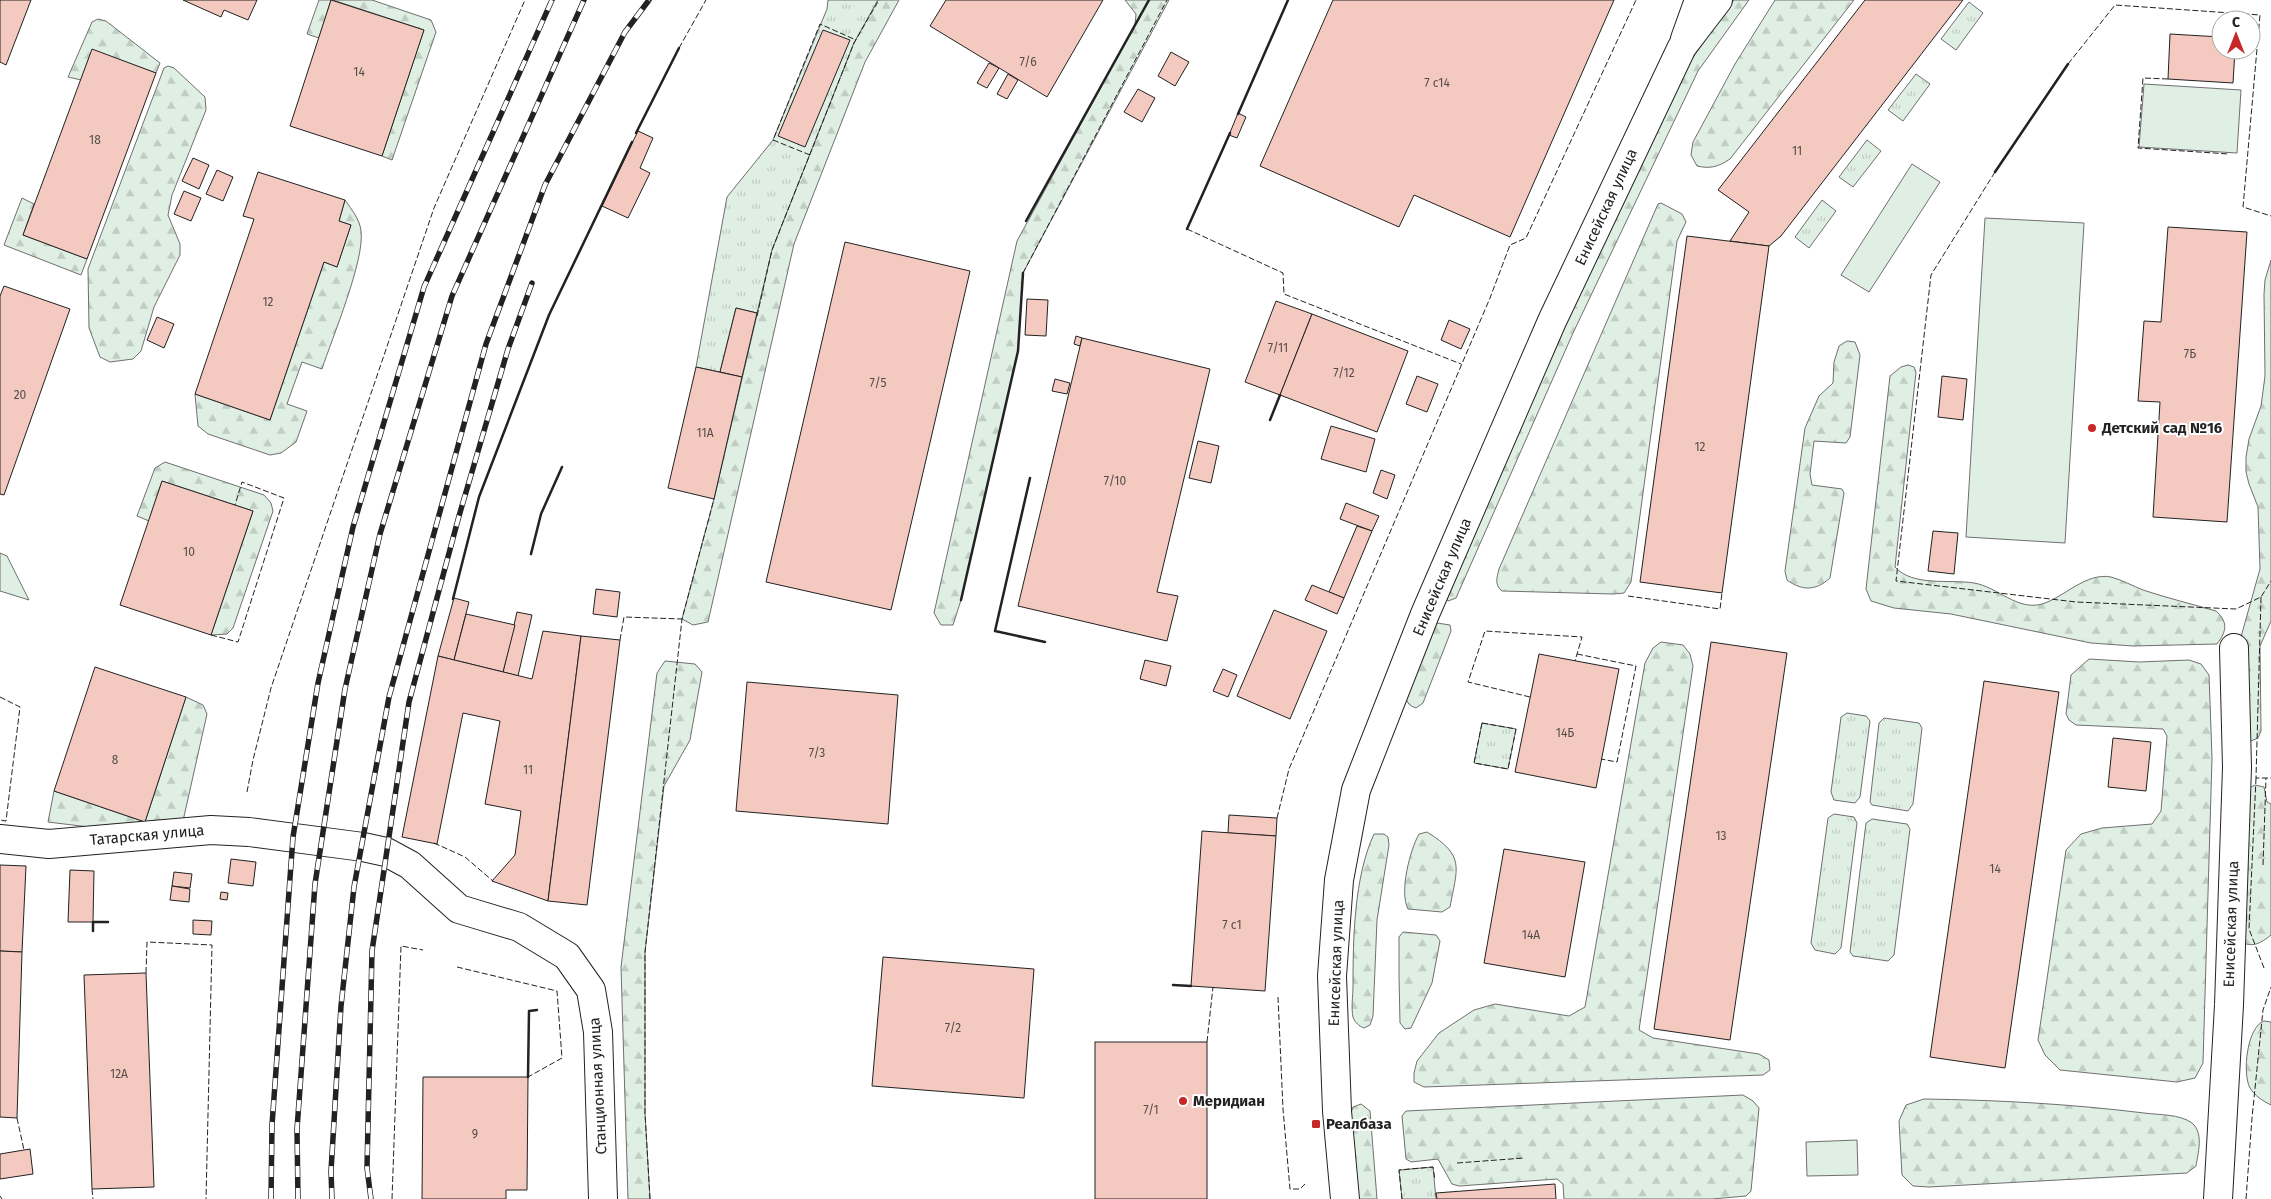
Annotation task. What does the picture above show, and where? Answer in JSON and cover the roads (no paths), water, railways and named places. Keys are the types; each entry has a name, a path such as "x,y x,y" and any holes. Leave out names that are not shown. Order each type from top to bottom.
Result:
{"street":[{"path":"1682,47 1699,0"},
{"name":"Енисейская улица","path":"1345,1199 1336,1086 1332,976 1339,880 1356,790 1425,614 1552,321 1682,47 1718,0"},
{"name":"Енисейская улица","path":"2218,1199 2228,1014 2237,766 2234,648"},
{"name":"Татарская улица","path":"0,838 49,844 211,830 294,838"},
{"name":"Станционная улица","path":"294,838 386,852 410,865 459,909 519,927 567,956 592,990 598,1032 603,1199"}],"railway":[{"path":"271,1199 272,1125 293,837 318,683 353,527 424,287 552,0"},
{"path":"298,1199 297,1129 315,884 345,689 380,534 452,296 584,0"},
{"path":"332,1199 331,1171 341,1006 354,887 389,697 486,344 545,185 625,32 649,0"},
{"path":"371,1199 367,1168 372,951 409,702 459,516 508,349 532,283"}],"place":[{"name":"Детский сад №16","path":"2092,428"},
{"name":"Меридиан","path":"1183,1101"},
{"name":"Реалбаза","path":"1316,1124"}]}
